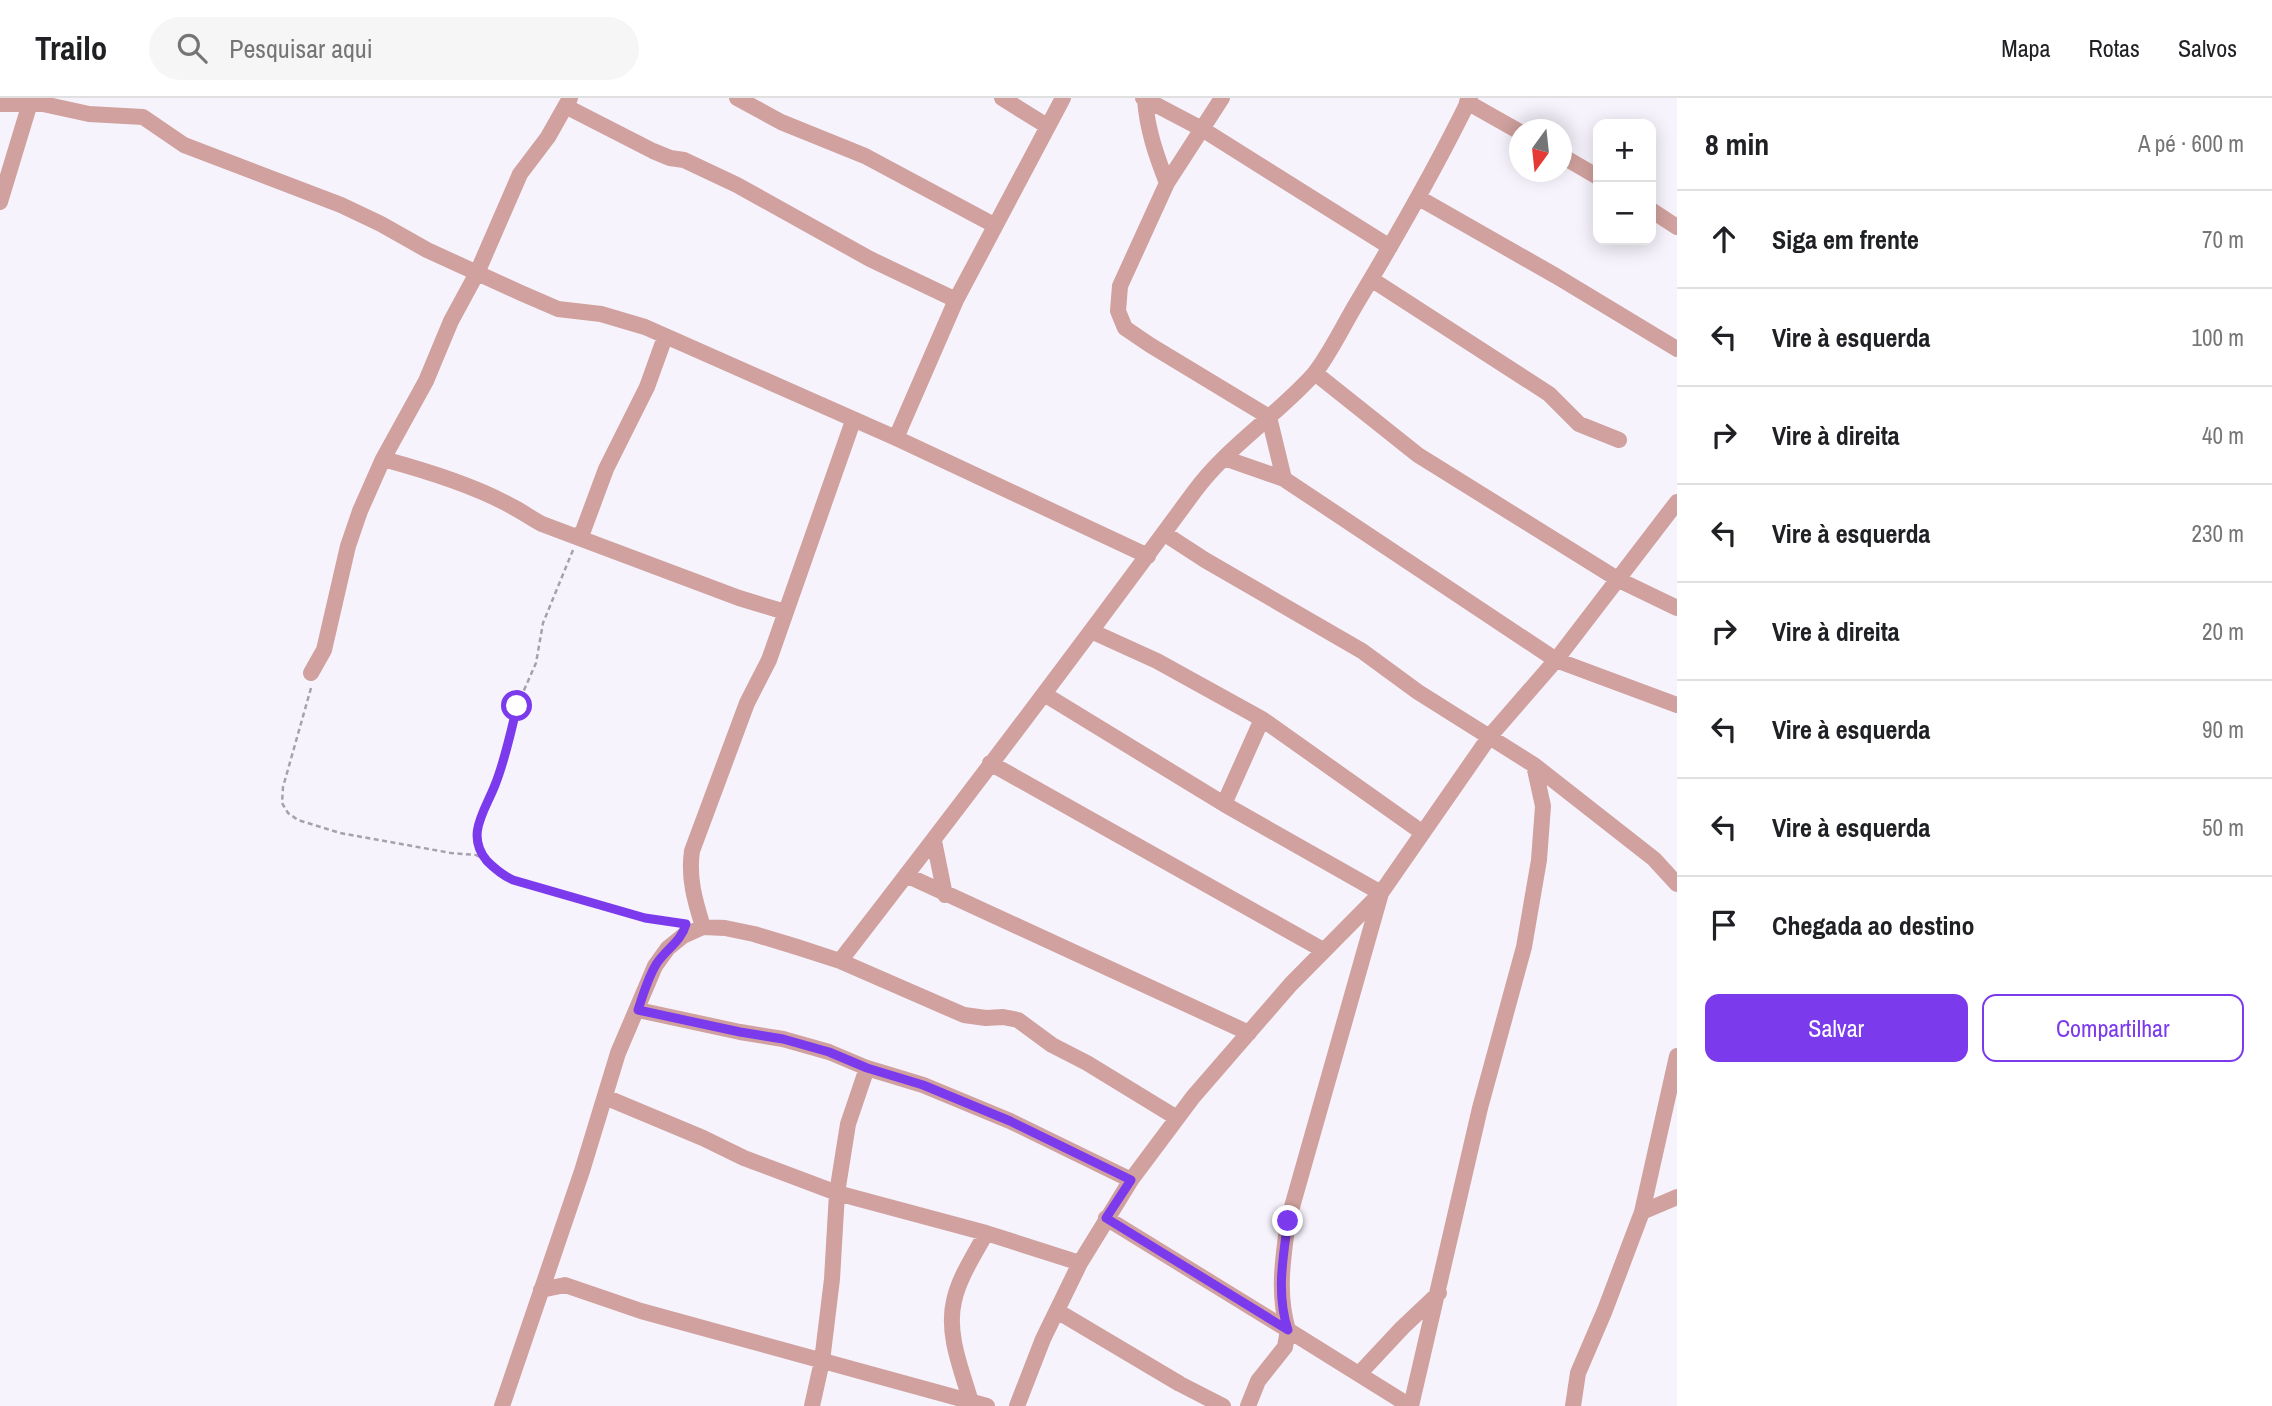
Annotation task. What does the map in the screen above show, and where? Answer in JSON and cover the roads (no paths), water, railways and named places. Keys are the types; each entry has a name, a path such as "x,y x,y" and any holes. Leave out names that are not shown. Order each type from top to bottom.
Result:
{"street":[{"path":"737,98 781,122 866,156 994,225"},
{"path":"1002,98 1047,126"},
{"path":"896,438 956,300 1063,98"},
{"path":"1144,98 1202,129 1390,247"},
{"path":"1144,98 1151,142 1167,183"},
{"path":"1222,98 1167,183 1120,286 1118,311 1125,328 1269,417 1284,480"},
{"path":"840,961 934,841 1196,489 1224,458 1315,373 1419,198 1469,100 1509,125"},
{"path":"0,104 38,101 72,104 106,116 143,117 184,145 341,205 381,223 427,250 558,309 601,314 645,327 896,438 1148,556"},
{"path":"0,202 38,101"},
{"path":"311,673 324,650 348,546 383,459 426,381 520,174 548,137 569,102 653,150 670,158 684,160 737,185 870,260 956,300"},
{"path":"1572,162 1593,174"},
{"path":"1419,198 1677,349"},
{"path":"1656,213 1677,227"},
{"path":"1371,279 1549,394 1579,424 1619,440"},
{"path":"577,537 583,531 606,469 647,387 665,337"},
{"path":"1315,373 1418,455 1619,580 1677,608"},
{"path":"703,927 689,871 692,851 747,703 769,660 853,421"},
{"path":"1224,458 1284,480 1556,660 1677,705"},
{"path":"383,459 422,469 513,506 542,524 739,598 785,612"},
{"path":"1017,1406 1038,1351 1080,1263 1131,1180 1177,1118 1291,984 1381,894 1490,736 1556,660 1677,502"},
{"path":"1165,534 1362,651 1418,692 1534,765 1654,859 1677,884"},
{"path":"1091,631 1157,661 1262,719 1423,833"},
{"path":"1044,694 1224,804 1381,894"},
{"path":"1224,804 1262,719"},
{"path":"990,763 1324,950"},
{"path":"1106,1218 1410,1406 1439,1293 1480,1108 1524,947 1539,860 1543,806 1534,765"},
{"path":"934,841 945,895"},
{"path":"906,876 1249,1033"},
{"path":"1248,1406 1258,1381 1285,1347 1288,1330 1281,1301 1282,1263 1288,1221 1381,894"},
{"path":"502,1406 618,1053 655,966 684,930 694,896"},
{"path":"684,930 725,928 754,934 840,961 964,1015 1018,1020 1052,1045 1087,1063 1177,1118"},
{"path":"638,1010 783,1039 829,1052 867,1068 923,1085 1010,1121 1131,1180"},
{"path":"1573,1406 1578,1373 1642,1212 1677,1056"},
{"path":"812,1406 822,1361 832,1279 837,1193 848,1124 867,1068"},
{"path":"605,1097 744,1158 837,1193 986,1233 1080,1263"},
{"path":"1642,1212 1677,1197"},
{"path":"971,1402 956,1350 952,1320 954,1301 964,1275 986,1233"},
{"path":"551,1260 565,1285"},
{"path":"541,1290 565,1285 641,1311 987,1406"},
{"path":"1359,1374 1439,1293"},
{"path":"1057,1311 1180,1384 1223,1406"}]}
